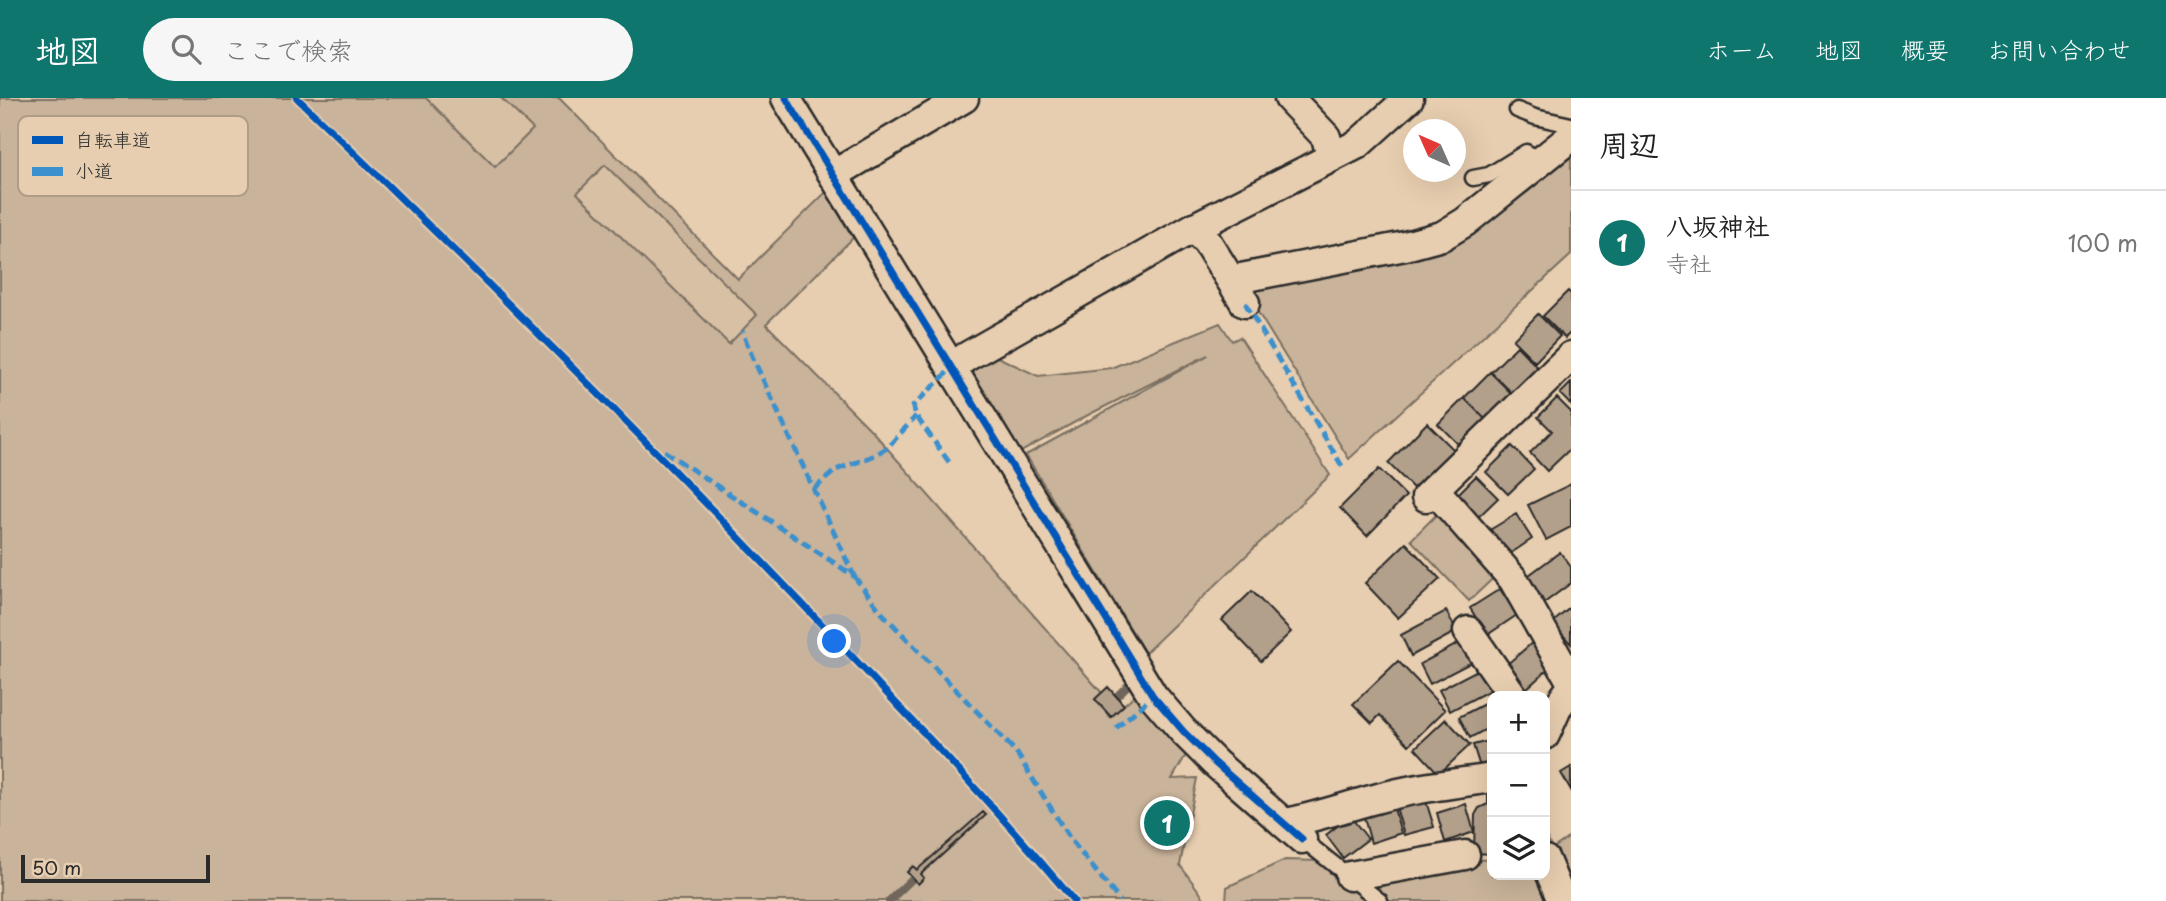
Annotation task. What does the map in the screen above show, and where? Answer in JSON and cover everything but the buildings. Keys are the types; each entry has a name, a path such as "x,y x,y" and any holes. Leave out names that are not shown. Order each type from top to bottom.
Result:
{"street":[{"path":"786,98 1153,696 1215,763 1294,831 1330,814 1374,799 1487,779"},
{"path":"833,175 964,98"},
{"path":"1289,98 1326,137 1331,157"},
{"path":"952,368 966,357 1193,228 1358,144 1409,98"},
{"path":"1193,228 1207,242 1238,292 1442,236 1465,222 1571,137"},
{"path":"1571,356 1430,493 1513,579 1571,681"},
{"path":"1468,631 1510,691"},
{"path":"1550,722 1571,688"},
{"path":"1350,876 1465,855"},
{"path":"1550,872 1562,901"}],"lane":[{"path":"1517,110 1571,125"},
{"path":"1473,178 1489,175 1526,152 1541,161"},
{"path":"1294,831 1380,901"}],"shaded area":[{"path":"0,98 426,98 495,167 533,129 501,98 559,98 738,279 826,192 853,238 766,324 872,431 1102,693 1095,700 1110,717 1137,693 1161,729 1186,755 1172,779 1197,778 1180,865 1206,901 0,901","holes":["605,165 757,315 729,344 577,193"]},
{"path":"407,98 539,98 766,324 701,390"},
{"path":"1571,147 1571,255 1349,459 1241,285 1453,242"},
{"path":"1220,323 1232,341 1240,337 1330,475 1145,653 1026,455 1208,355 1021,452 964,372 991,354 1038,376 1111,368"},
{"path":"1444,507 1504,568 1469,601 1411,540"},
{"path":"1571,836 1571,901 1226,901 1227,887 1285,860 1428,864 1487,859 1487,880 1550,880 1550,845 1552,849"}],"waterway":[{"path":"1117,696 1127,686"},
{"path":"889,901 913,878"}],"marked path":[{"path":"1245,303 1342,466"},
{"path":"664,451 854,576 742,331"},
{"path":"949,462 916,416 913,406 952,368"},
{"path":"814,489 836,470 887,448 916,416"},
{"path":"854,576 881,612 1016,752 1070,839 1120,901"},
{"path":"1116,728 1153,696"}],"cycle path":[{"path":"297,98 499,295 698,495 953,764 1074,901"},
{"path":"786,98 1153,696 1215,763 1302,839"}],"place":[{"name":"八坂神社","path":"1167,823"}]}
